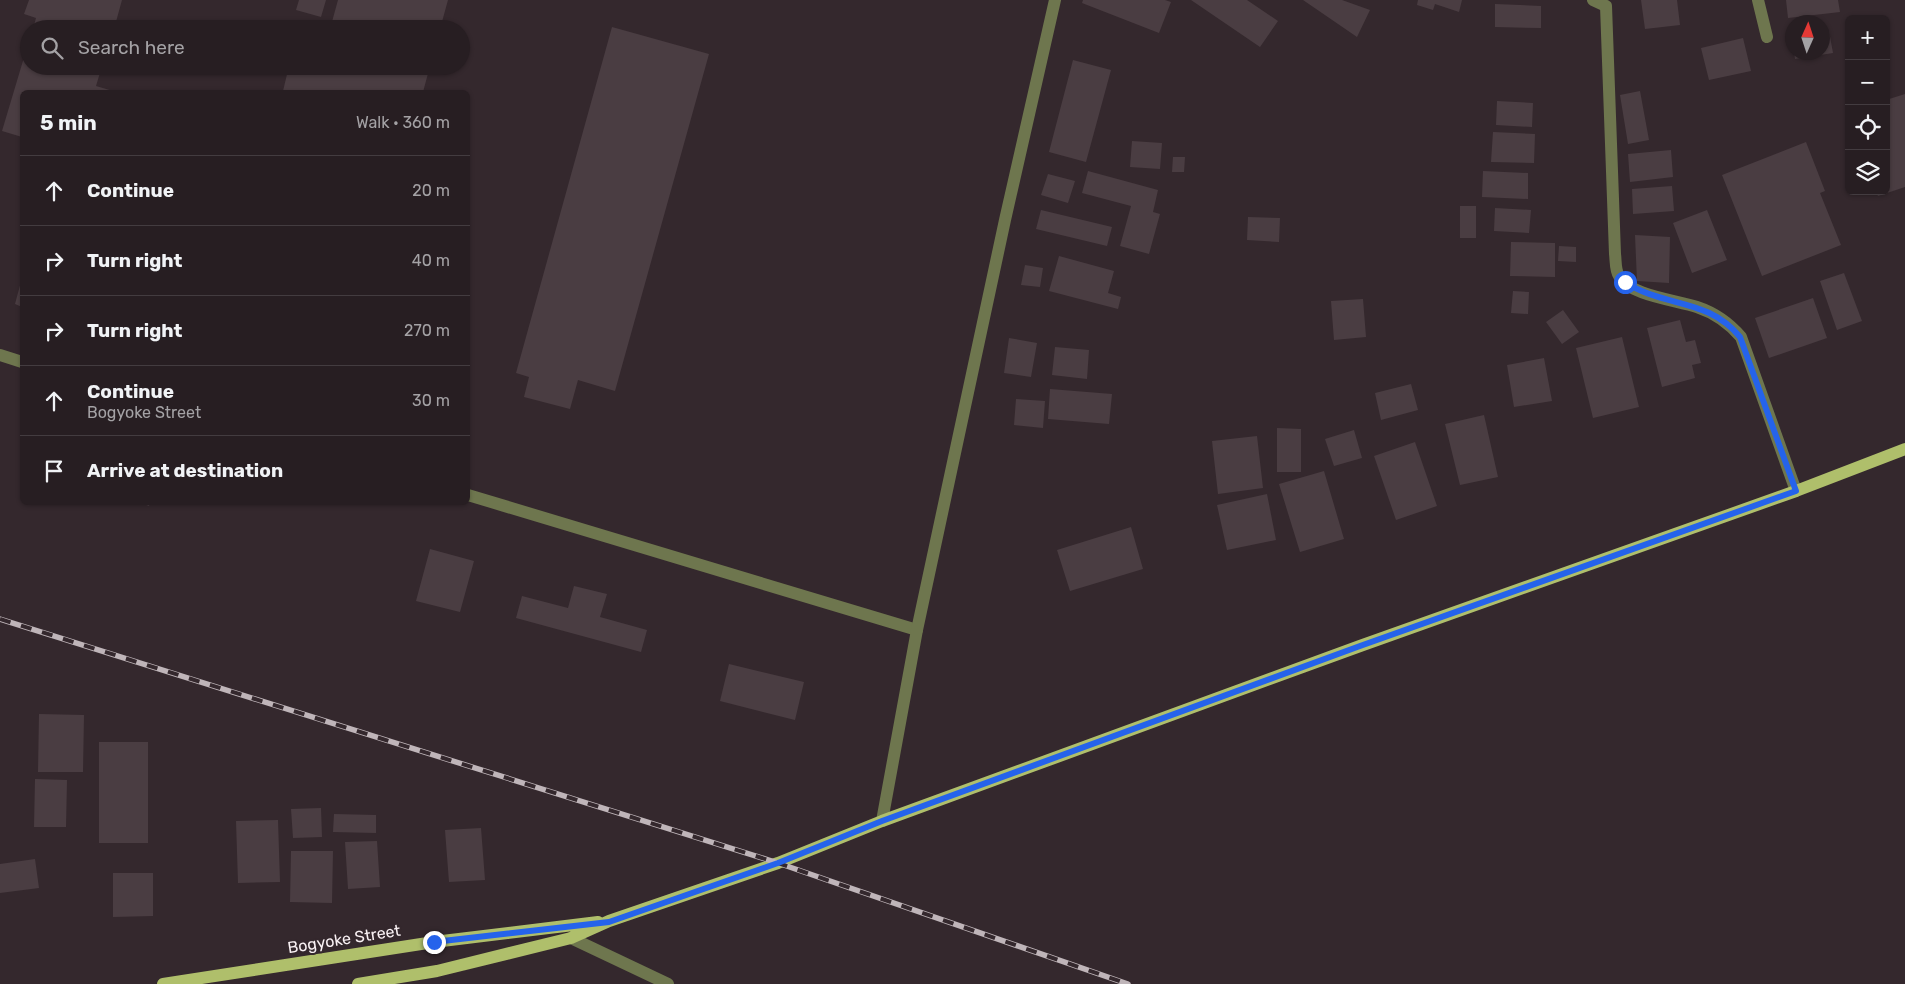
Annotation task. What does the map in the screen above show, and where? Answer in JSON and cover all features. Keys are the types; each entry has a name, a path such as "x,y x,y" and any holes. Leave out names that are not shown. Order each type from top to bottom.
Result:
{"main road":[{"path":"358,984 438,971 571,938 609,922 778,863 882,821 1360,646 1796,491 1905,449"},
{"name":"Bogyoke Street","path":"171,983 434,942 609,922"}],"street":[{"path":"882,821 917,630 1005,220 1055,0"},
{"path":"1593,0 1609,3 1615,254 1616,269 1619,277 1631,287 1644,293 1698,307 1717,316 1731,326 1740,337 1796,491"},
{"path":"1758,0 1767,37"},
{"path":"0,355 20,361"},
{"path":"470,496 917,630"},
{"path":"571,938 668,984"}],"building":[{"path":"29,0 122,0 116,20 35,20 36,18 24,14"},
{"path":"299,0 326,0 321,17 296,10"},
{"path":"338,0 448,0 442,20 332,20"},
{"path":"1083,0 1165,0 1171,2 1159,33 1082,3"},
{"path":"1191,0 1247,0 1278,21 1260,47"},
{"path":"1303,0 1342,0 1370,10 1357,37"},
{"path":"1418,0 1462,0 1459,12 1435,4 1433,10 1417,5"},
{"path":"1641,0 1677,0 1680,25 1645,29"},
{"path":"1786,0 1838,0 1840,12 1814,15 1788,15"},
{"path":"1495,4 1541,6 1541,28 1495,27"},
{"path":"612,27 709,54 615,391 578,380 570,409 524,397 529,377 516,373"},
{"path":"1830,36 1833,53 1830,53"},
{"path":"1743,38 1751,71 1709,80 1701,48"},
{"path":"1073,60 1111,70 1086,162 1049,152"},
{"path":"20,71 20,75 99,75 96,86 110,90 20,90 20,136 2,131"},
{"path":"287,75 428,75 424,90 283,90"},
{"path":"1640,91 1649,140 1628,144 1620,95"},
{"path":"1905,94 1905,187 1890,192 1890,105 1890,99"},
{"path":"1497,101 1533,103 1532,127 1496,125"},
{"path":"1493,132 1535,134 1534,163 1491,162"},
{"path":"1132,141 1162,143 1160,169 1130,167"},
{"path":"1806,142 1825,191 1820,193 1841,245 1762,276 1722,175"},
{"path":"1671,150 1673,177 1630,182 1628,154"},
{"path":"1173,157 1185,157 1184,172 1172,172"},
{"path":"1088,171 1158,190 1153,212 1160,214 1149,254 1120,246 1131,206 1082,193"},
{"path":"1483,171 1528,173 1528,199 1482,197"},
{"path":"1048,174 1075,181 1068,203 1041,195"},
{"path":"1672,186 1674,211 1633,214 1632,189"},
{"path":"1460,206 1476,206 1476,238 1460,238"},
{"path":"1495,208 1531,210 1529,233 1494,231"},
{"path":"1041,210 1112,227 1107,246 1036,229"},
{"path":"1707,210 1727,260 1692,273 1673,223"},
{"path":"1248,217 1280,218 1279,242 1247,240"},
{"path":"1635,235 1670,237 1669,283 1637,281"},
{"path":"1511,242 1555,243 1555,277 1510,276"},
{"path":"1559,246 1576,247 1576,262 1558,261"},
{"path":"1059,256 1114,271 1108,293 1121,297 1118,309 1049,291"},
{"path":"1025,265 1043,268 1040,287 1021,285"},
{"path":"1844,273 1862,321 1837,330 1820,281"},
{"path":"20,285 20,306 15,304"},
{"path":"1513,291 1529,292 1528,314 1511,313"},
{"path":"1813,298 1827,338 1769,358 1755,318"},
{"path":"1363,299 1366,337 1334,340 1331,301"},
{"path":"1563,310 1579,332 1562,344 1546,322"},
{"path":"1680,320 1686,342 1695,340 1701,363 1692,365 1695,378 1662,387 1647,328"},
{"path":"1622,337 1639,407 1593,418 1576,348"},
{"path":"1009,338 1037,343 1031,377 1004,373"},
{"path":"1055,347 1089,350 1087,379 1052,375"},
{"path":"1544,358 1552,401 1514,407 1507,365"},
{"path":"1411,384 1418,410 1381,420 1375,393"},
{"path":"1050,389 1112,394 1109,424 1048,419"},
{"path":"1016,399 1045,401 1043,428 1014,425"},
{"path":"1484,415 1498,477 1460,485 1445,424"},
{"path":"1277,428 1301,429 1301,472 1277,472"},
{"path":"1354,430 1362,458 1334,466 1325,439"},
{"path":"1257,436 1263,488 1218,494 1212,441"},
{"path":"1415,442 1437,506 1396,520 1374,456"},
{"path":"1324,471 1344,539 1300,552 1279,484"},
{"path":"1267,494 1276,540 1227,550 1217,505"},
{"path":"1131,527 1143,569 1070,591 1057,550"},
{"path":"430,549 474,561 460,612 416,601"},
{"path":"574,586 607,594 600,617 647,630 641,652 516,618 522,596 568,608"},
{"path":"729,664 804,682 795,720 720,701"},
{"path":"39,714 84,715 83,772 38,772"},
{"path":"99,742 148,742 148,843 99,843"},
{"path":"35,779 67,780 66,827 34,827"},
{"path":"321,808 322,837 293,838 291,809"},
{"path":"334,814 376,815 376,833 333,832"},
{"path":"278,820 280,882 238,883 236,821"},
{"path":"481,828 485,880 449,882 445,830"},
{"path":"377,841 380,887 348,889 345,842"},
{"path":"291,851 333,851 332,903 290,902"},
{"path":"35,859 39,888 0,893 0,864"},
{"path":"113,873 153,873 153,916 113,917"}],"railway":[{"path":"0,619 778,863 1128,984"}],"route":[{"path":"434,942 609,922 778,863 882,821 1360,646 1796,491 1740,337 1731,326 1717,316 1698,307 1644,293 1625,282"}]}
